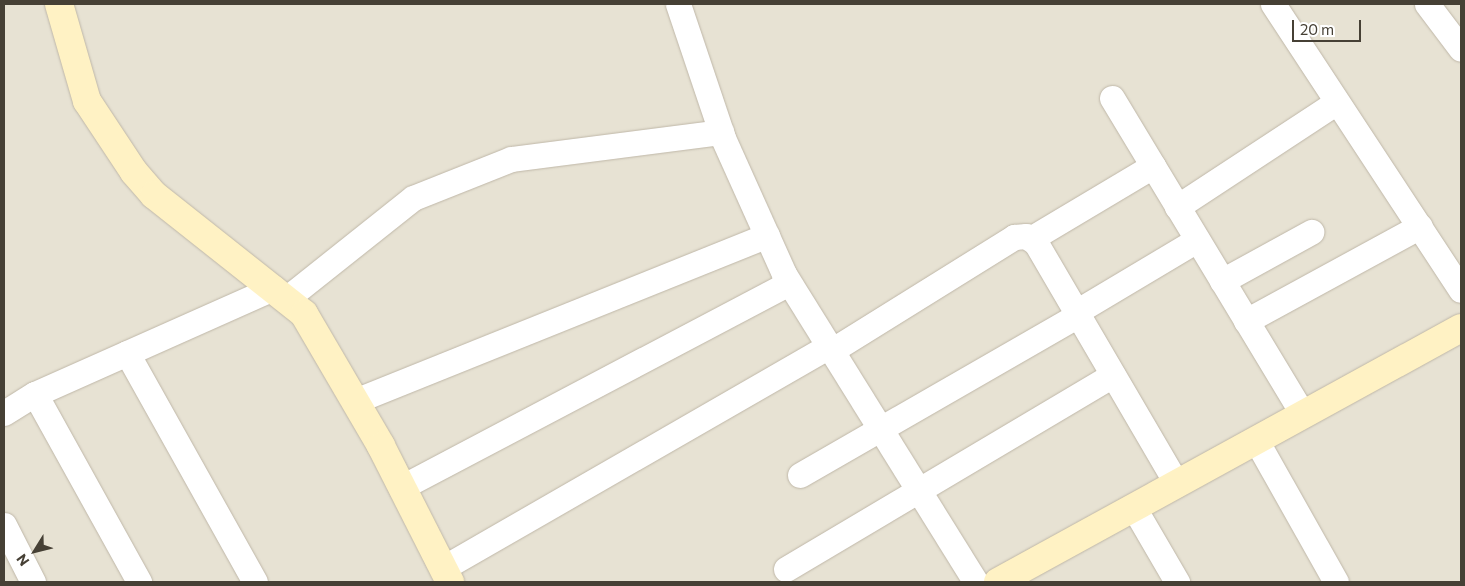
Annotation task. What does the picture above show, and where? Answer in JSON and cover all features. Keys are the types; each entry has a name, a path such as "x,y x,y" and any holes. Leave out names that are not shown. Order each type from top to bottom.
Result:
{"street":[{"path":"59,4 87,101 134,172 154,195 304,314 402,487 446,575 830,349 1014,237 1032,238 1153,166"},
{"path":"678,4 721,132 789,283 976,582"},
{"path":"1273,4 1461,290"},
{"path":"1428,4 1461,49"},
{"path":"1112,98 1303,415"},
{"path":"1177,207 1337,102"},
{"path":"4,412 35,394 127,353 279,293 413,198 511,159 721,132"},
{"path":"1246,321 1420,226"},
{"path":"1222,281 1311,232"},
{"path":"355,401 767,235"},
{"path":"1032,238 1177,484"},
{"path":"800,476 879,428 1077,314 1197,240"},
{"path":"402,487 789,283"},
{"path":"998,582 1026,576 1134,508 1461,328"},
{"path":"127,353 254,582"},
{"path":"786,569 918,489 1113,376"},
{"path":"35,394 140,582"},
{"path":"1256,440 1336,582"},
{"path":"1134,508 1178,582"},
{"path":"4,526 33,582"}],"shaded area":[{"path":"4,4 1461,4 1461,582 4,582"}]}
